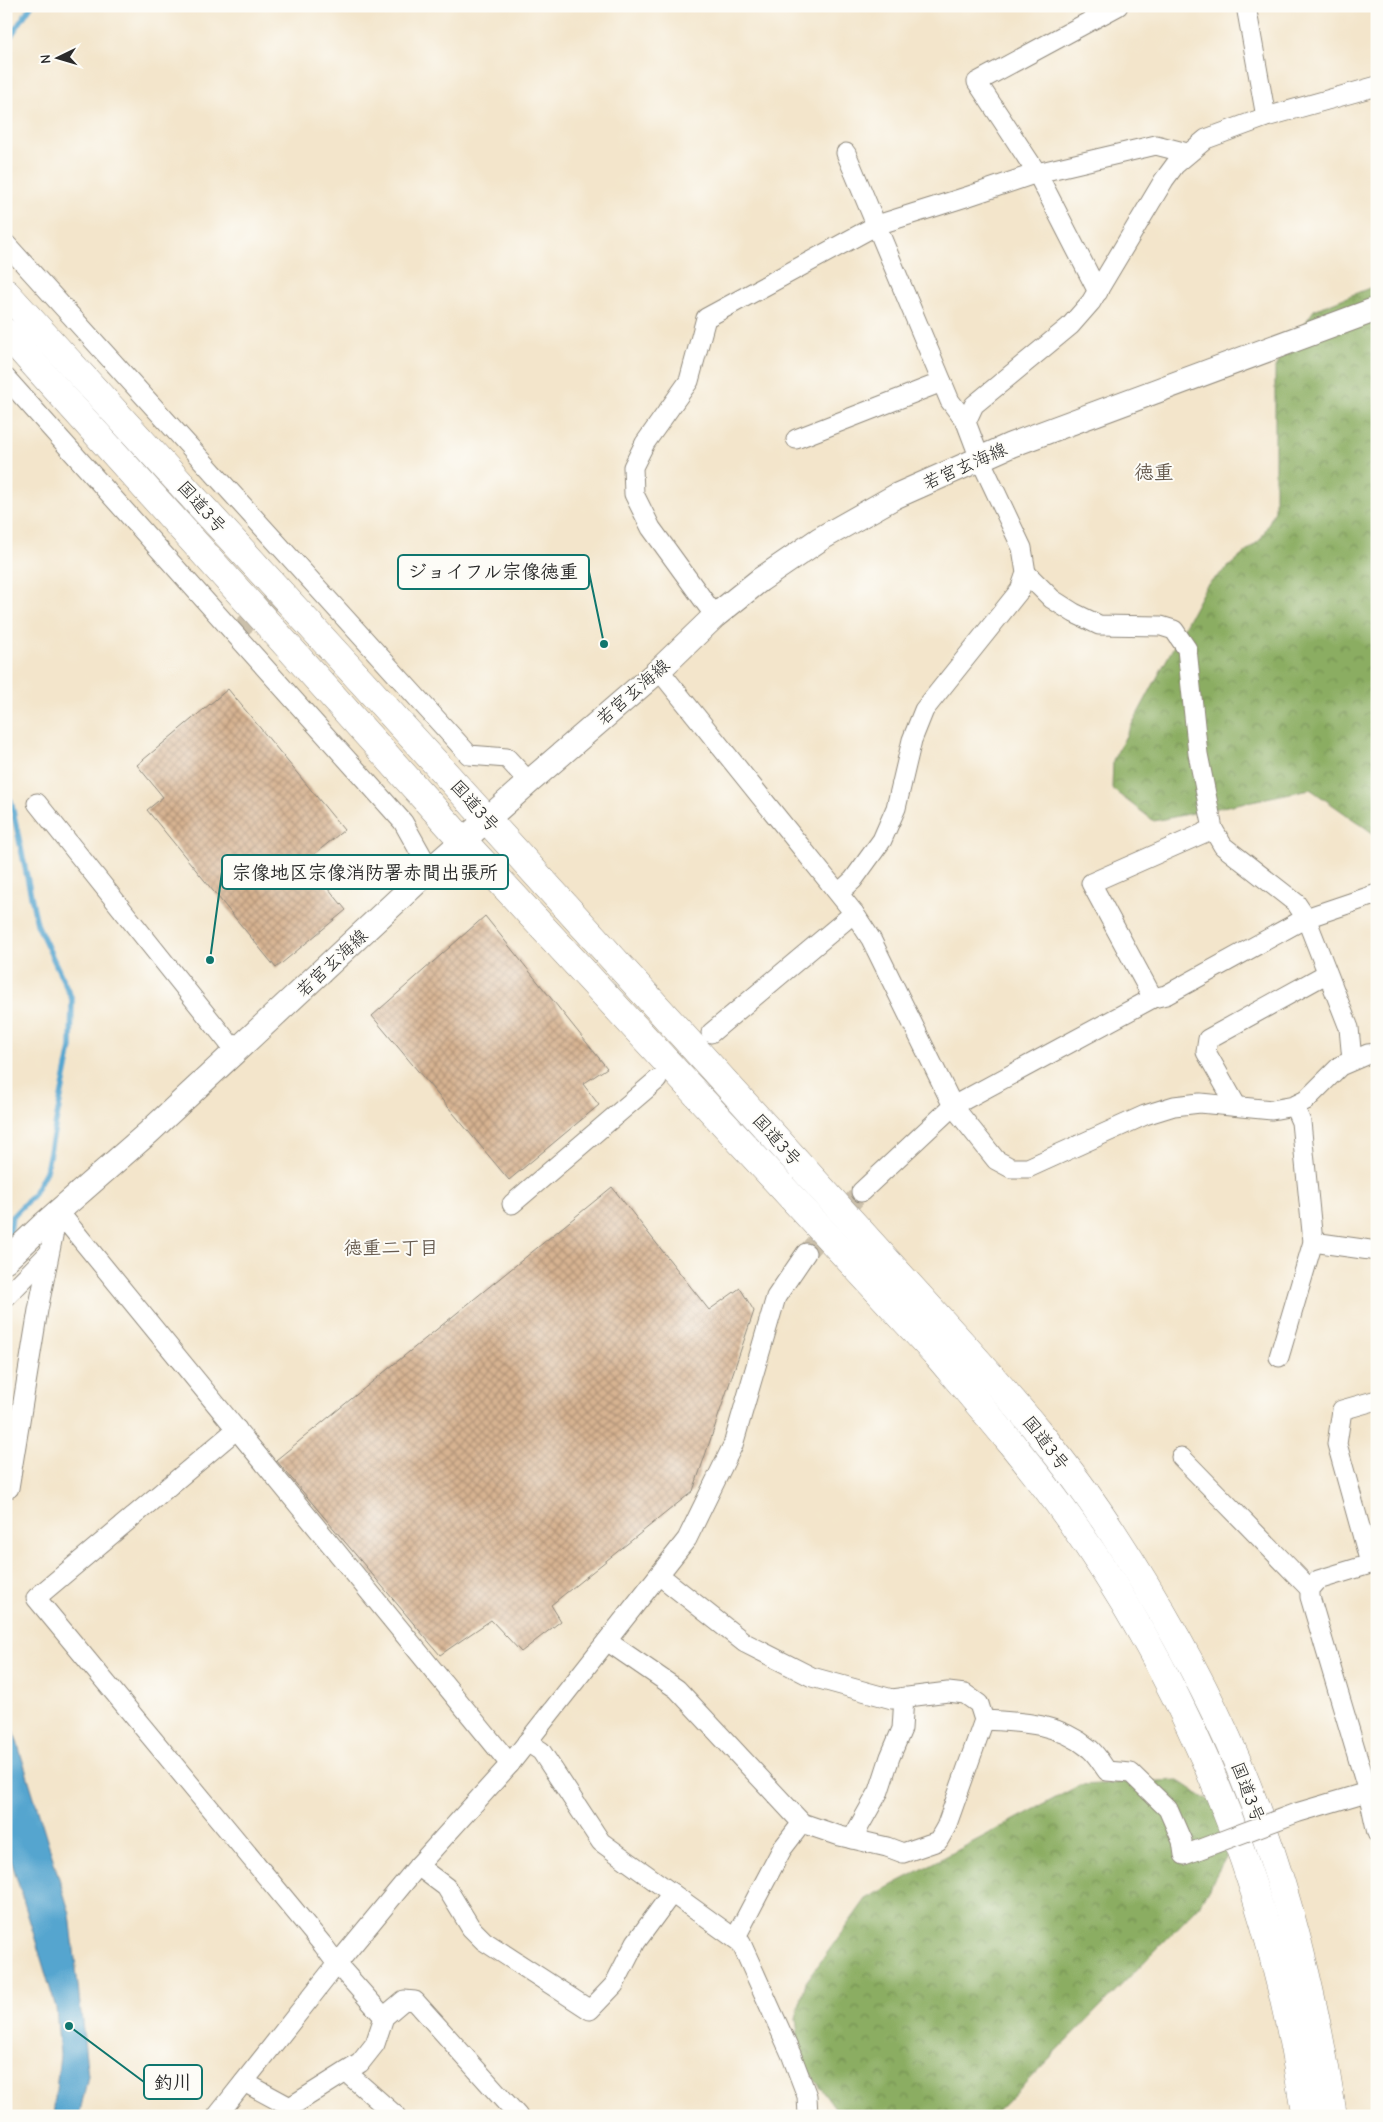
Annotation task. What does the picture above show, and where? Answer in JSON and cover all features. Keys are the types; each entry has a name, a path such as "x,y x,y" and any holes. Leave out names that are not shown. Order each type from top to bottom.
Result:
{"highway":[{"name":"国道3号","path":"14,301 1002,1388 1041,1435 1112,1532 1165,1617 1194,1673 1227,1739 1254,1807 1280,1876 1297,1936 1314,2008 1333,2116"},
{"name":"国道3号","path":"6,333 463,841 938,1356 1068,1517 1140,1632 1173,1693 1204,1757 1229,1818 1270,1946 1289,2022 1306,2116"}],"main road":[{"name":"若宮玄海線","path":"6,1260 51,1217 148,1133 430,870 659,670 715,616 760,580 820,539 896,496 1011,445 1377,309"}],"street":[{"path":"1098,292 1037,173 977,82 1118,6"},
{"path":"1246,6 1266,117"},
{"path":"966,422 974,405 1070,326 1098,292 1164,180 1187,153 1206,139 1266,117 1377,86"},
{"path":"715,616 651,528 634,494 633,467 645,443 689,381 706,318 877,225 1037,173 1156,145 1187,153"},
{"path":"839,893 853,880 882,840 896,808 912,740 924,710 1020,590 1026,573 1022,548 980,459 966,422 950,402 846,153"},
{"path":"6,244 469,755 507,758 529,782"},
{"path":"6,378 403,822 430,870"},
{"path":"796,439 942,382"},
{"path":"1026,573 1052,599 1074,613 1099,625 1161,626 1174,630 1187,649 1198,754 1213,829 1224,846 1296,903 1306,918 1326,974 1349,1028 1352,1060"},
{"path":"659,670 854,912 871,940 953,1106 996,1160 1011,1168 1028,1168 1145,1115 1174,1106 1200,1103 1272,1110 1294,1106 1306,1100 1340,1066 1352,1060 1377,1053"},
{"path":"37,803 236,1052"},
{"path":"1153,998 1092,883 1213,829"},
{"path":"861,1192 953,1106 1153,998 1166,995 1306,918 1377,894"},
{"path":"711,1033 854,912"},
{"path":"1236,1105 1206,1052 1208,1040 1326,974"},
{"path":"512,1204 657,1080"},
{"path":"1279,1357 1313,1242 1301,1122 1294,1106"},
{"path":"9,1488 38,1310 50,1253 51,1217"},
{"path":"51,1217 237,1429 510,1764"},
{"path":"1313,1242 1377,1251"},
{"path":"6,1297 50,1253"},
{"path":"217,2116 337,1964 418,1866 510,1764 687,1539 733,1445 776,1298 806,1253"},
{"path":"1377,1400 1342,1410 1337,1444 1374,1562 1318,1580 1310,1589 1310,1597 1372,1790 1377,1833"},
{"path":"237,1429 36,1598 337,1964 384,2017"},
{"path":"1181,1457 1310,1589"},
{"path":"607,1641 677,1689 802,1823 903,1853 938,1841 946,1827 984,1720 979,1704 966,1694 948,1692 892,1699 805,1674 745,1642 659,1575"},
{"path":"852,1839 880,1791 902,1729 904,1697"},
{"path":"984,1720 1028,1722 1057,1730 1091,1750 1107,1771 1131,1773 1168,1809 1182,1841 1184,1855 1296,1813 1372,1790"},
{"path":"527,1742 540,1751 601,1842 741,1944 807,2096 808,2116"},
{"path":"739,1931 782,1849 802,1823"},
{"path":"418,1866 446,1887 471,1928 484,1941 590,2010 614,1985 636,1942 672,1893"},
{"path":"244,2082 290,2107 360,2063 375,2044 384,2017 404,2000 415,2002 518,2116"},
{"path":"346,2072 396,2116"}],"green space":[{"path":"1377,285 1377,836 1310,789 1154,821 1112,789 1113,760 1206,586 1261,539 1275,510 1275,367 1314,310"},
{"path":"1178,1780 1218,1807 1224,1827 1226,1857 1199,1906 993,2116 841,2116 801,2061 796,2018 806,1982 866,1899 1080,1785"}],"water":[{"path":"6,1706 70,1914 88,2076 79,2116 53,2116 60,2055 56,2008 6,1843"}],"building":[{"path":"228,689 344,830 306,861 346,910 276,968 147,810 163,797 137,765"},
{"path":"485,916 607,1068 583,1084 599,1105 509,1180 372,1016"},
{"path":"612,1187 709,1310 740,1288 754,1311 693,1491 551,1605 561,1621 521,1652 491,1620 440,1655 276,1460"}],"waterway":[{"path":"6,43 31,6"},
{"path":"6,795 11,801 37,924 72,999 71,1048 46,1171 33,1195 12,1217 8,1248"}],"tunnel":[{"path":"235,633 304,575"},
{"path":"806,1253 861,1192"}],"place":[{"name":"ジョイフル宗像徳重","path":"604,644"},
{"name":"宗像地区宗像消防署赤間出張所","path":"210,960"},
{"name":"釣川","path":"69,2026"}],"district":[{"name":"徳重","path":"1154,472"},
{"name":"徳重二丁目","path":"391,1247"}]}
